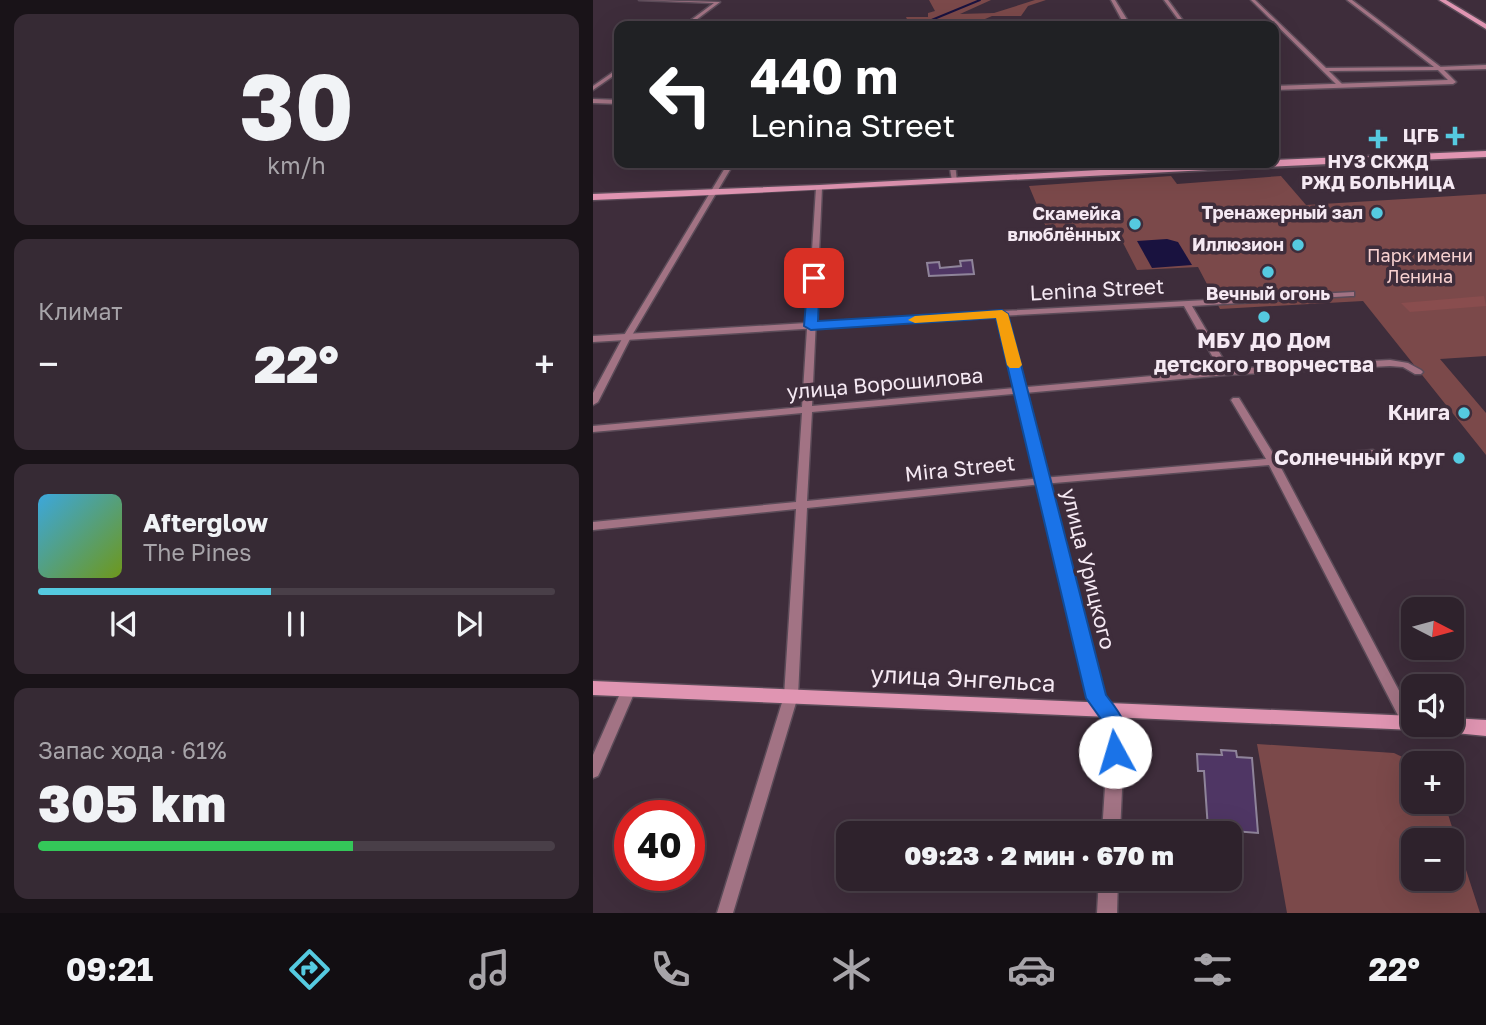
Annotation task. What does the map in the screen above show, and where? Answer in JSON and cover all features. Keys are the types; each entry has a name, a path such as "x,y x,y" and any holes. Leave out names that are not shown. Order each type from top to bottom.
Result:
{"main road":[{"path":"1442,0 1486,27"},
{"path":"1279,163 1486,154"},
{"path":"593,197 819,188 1180,168"},
{"name":"улица Энгельса","path":"593,688 1401,723"},
{"path":"1464,726 1486,728"}],"street":[{"path":"641,0 719,1"},
{"path":"1113,0 1125,21"},
{"path":"1166,0 1181,21"},
{"path":"1253,0 1275,21"},
{"path":"1279,88 1453,82 1439,68 1349,0"},
{"path":"692,21 719,1"},
{"path":"1279,25 1341,86"},
{"path":"1325,70 1486,67"},
{"path":"593,88 614,73"},
{"path":"593,101 614,102"},
{"path":"593,402 627,337 728,168"},
{"path":"953,168 955,181"},
{"path":"725,913 791,696 819,188"},
{"name":"Lenina Street","path":"593,339 1351,294"},
{"path":"1187,304 1226,372"},
{"name":"улица Урицкого","path":"1002,314 1097,698 1117,725 1112,821"},
{"name":"улица Ворошилова","path":"593,429 1226,372 1390,363 1405,365 1418,372"},
{"path":"1236,400 1280,474 1401,704"},
{"name":"Mira Street","path":"593,526 1042,481 1373,453"},
{"path":"593,772 629,689"},
{"path":"1107,913 1108,891"}],"green space":[{"path":"929,0 991,0 960,14 994,13 1035,0 1046,0 1028,6 1021,16 992,16 980,21 908,21 906,17 928,17 928,13 935,11"},
{"name":"Парк имени Ленина","path":"1171,176 1177,184 1281,176 1306,205 1486,194 1486,356 1440,359 1486,413 1486,455 1363,301 1220,309 1198,267 1137,270 1121,239 1053,244 1029,186"},
{"path":"1257,744 1394,753 1401,756 1401,814 1448,814 1452,828 1401,828 1401,891 1464,891 1464,864 1480,913 1287,913"}],"shaded area":[{"path":"1167,239 1178,242 1192,265 1152,268 1137,241"},
{"path":"1484,296 1486,306 1410,312 1401,303"}],"building":[{"path":"972,260 974,274 929,276 927,263 939,262 940,268 961,266 960,261"},
{"path":"1221,750 1236,751 1237,757 1252,758 1258,833 1242,832 1242,821 1207,821 1204,771 1198,771 1197,754 1222,755"}],"waterway":[{"path":"929,21 980,0"}],"slow traffic":[{"path":"915,320 1002,314 1015,365"}],"place":[{"name":"ЦГБ","path":"1455,136"},
{"name":"НУЗ СКЖД РЖД БОЛЬНИЦА","path":"1378,139"},
{"name":"Тренажерный зал","path":"1377,213"},
{"name":"Скамейка влюблённых","path":"1135,224"},
{"name":"Иллюзион","path":"1298,245"},
{"name":"Вечный огонь","path":"1268,272"},
{"name":"МБУ ДО Дом детского творчества","path":"1264,317"},
{"name":"Книга","path":"1464,413"},
{"name":"Солнечный круг","path":"1459,458"}],"route":[{"path":"814,278 811,326 1002,314 1097,698 1117,725 1115,752"}]}
